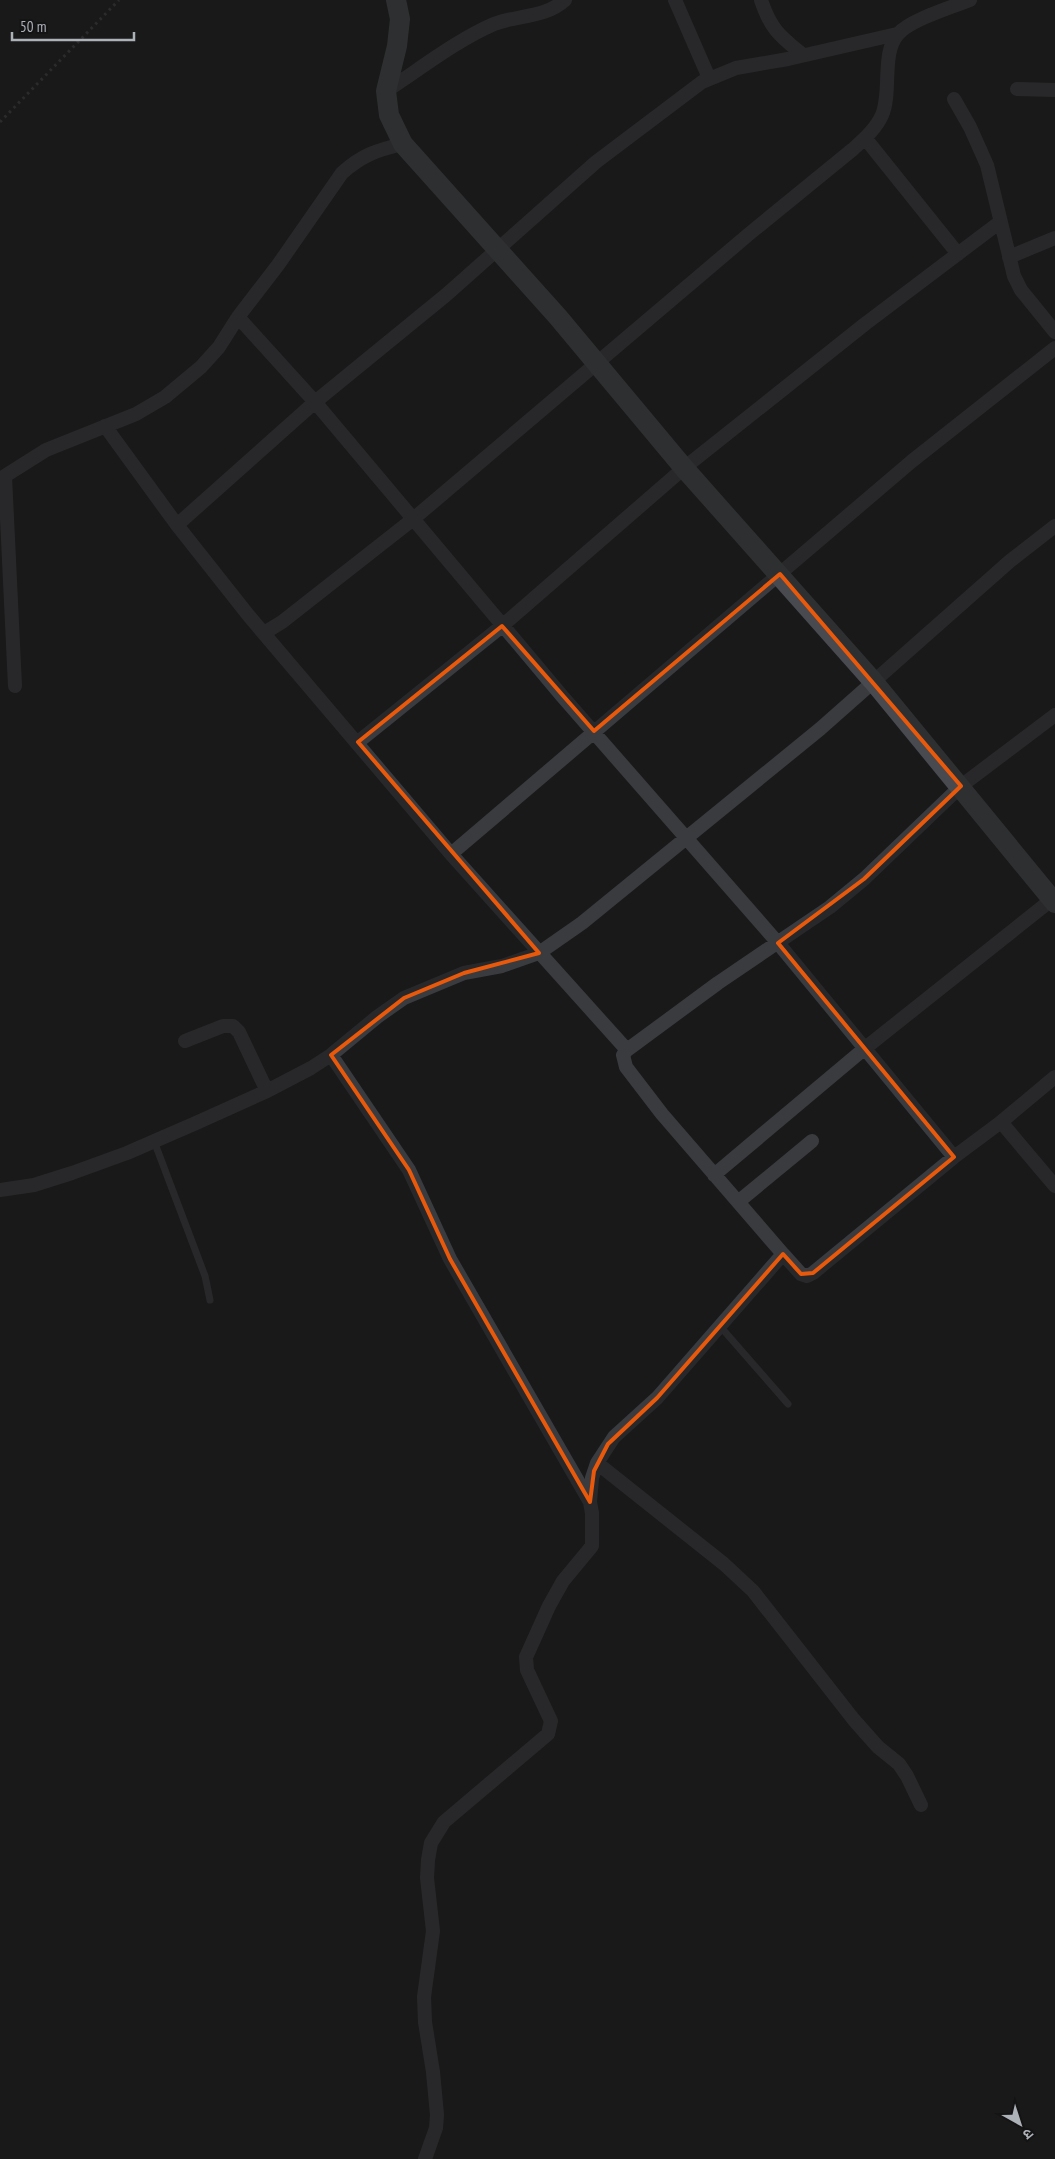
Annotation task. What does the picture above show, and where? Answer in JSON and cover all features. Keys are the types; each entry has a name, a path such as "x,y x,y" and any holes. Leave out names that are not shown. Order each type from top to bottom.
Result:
{"main road":[{"path":"396,0 400,19 397,46 386,91 389,115 403,144 597,362 684,468 873,681 1054,900"}],"street":[{"path":"386,91 494,24 547,12 565,0"},
{"path":"675,0 709,78"},
{"path":"761,0 774,30 803,56"},
{"path":"177,525 315,402 446,294 596,162 658,114 709,78 752,64 803,56 897,34 908,26 970,0"},
{"path":"264,633 282,622 412,520 597,362 865,138 882,116 885,105 889,56 897,34"},
{"path":"1017,89 1055,90"},
{"path":"954,99 970,127 987,165 1014,276 1021,290 1055,332"},
{"path":"865,138 958,254"},
{"path":"15,686 3,478 46,450 136,414 165,397 201,367 219,347 238,317 278,265 342,173 356,161 376,150 403,144"},
{"path":"358,742 502,626 684,468 865,324 1000,222"},
{"path":"1009,257 1055,238"},
{"path":"238,317 315,402 502,626 778,943 954,1157"},
{"path":"451,854 912,461 1055,348"},
{"path":"105,426 177,525 264,633 451,854 627,1050"},
{"path":"0,1190 34,1185 72,1173 154,1141 267,1091 331,1055 404,998 464,973 502,966 539,953 582,923 820,729 873,681 962,606 1010,561 1055,526"},
{"path":"1055,715 961,786 864,879 830,907 718,983 627,1050 622,1058 626,1067 662,1114 783,1254 801,1274 807,1276 814,1273 954,1157 1001,1122 1055,1077"},
{"path":"714,1175 864,1049 1054,900"},
{"path":"185,1041 223,1026 233,1026 239,1032 267,1091"},
{"path":"331,1055 409,1170 450,1259 590,1502"},
{"path":"1001,1122 1055,1186"},
{"path":"738,1202 812,1141"},
{"path":"425,2159 436,2128 437,2115 424,2005 433,1931 427,1878 428,1860 436,1832 444,1822 548,1734 551,1721 527,1670 526,1657 545,1614 563,1581 592,1546 590,1502 592,1478 597,1463 614,1436 657,1398 783,1254"},
{"path":"597,1463 724,1564 752,1592 854,1720 878,1747 899,1764 921,1805"}],"lane":[{"path":"154,1141 205,1276 210,1300"},
{"path":"719,1325 788,1404"}],"path":[{"path":"0,122 119,0"}],"highlighted area":[{"path":"780,574 961,786 864,879 778,943 954,1157 813,1273 801,1274 783,1254 657,1398 608,1444 594,1471 590,1502 450,1259 409,1170 331,1055 404,998 464,973 539,953 358,742 502,626 594,731"}]}
